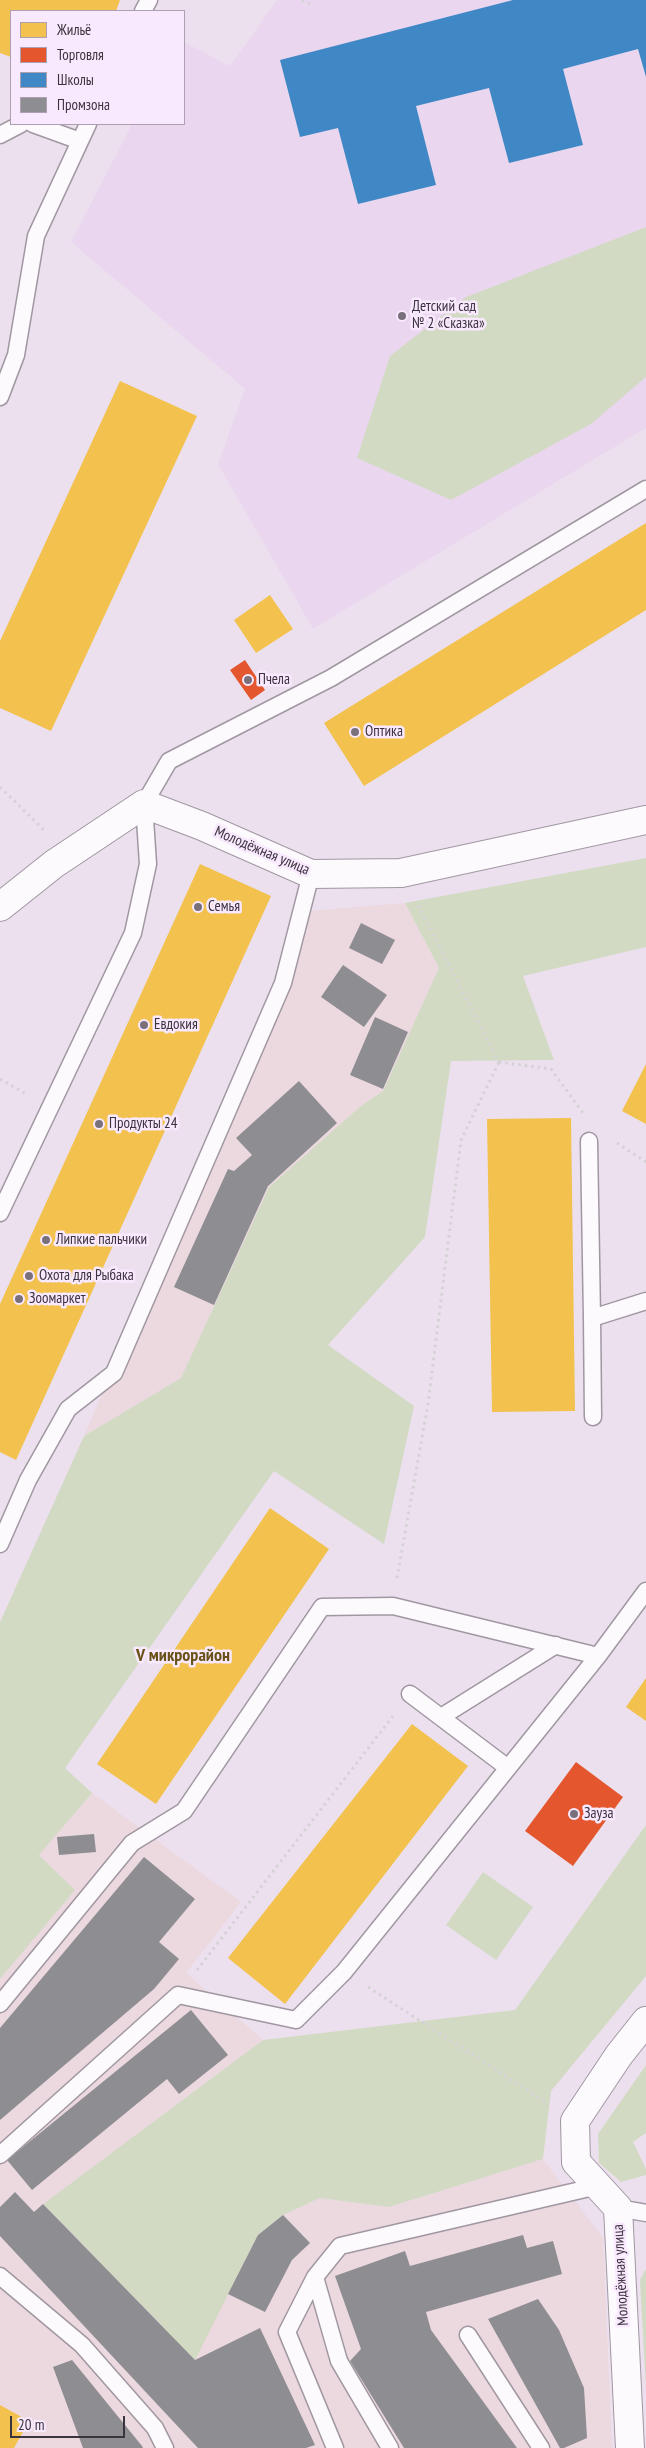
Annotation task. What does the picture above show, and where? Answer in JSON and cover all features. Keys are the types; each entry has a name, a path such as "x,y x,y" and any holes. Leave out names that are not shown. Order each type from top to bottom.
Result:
{"street":[{"path":"0,907 54,864 144,804"},
{"name":"Молодёжная улица","path":"144,804 202,826 311,874 401,873 646,820"},
{"path":"575,2121 619,2055 646,2021"},
{"name":"Молодёжная улица","path":"575,2121 576,2162 618,2208 630,2448"}],"lane":[{"path":"0,135 19,125"},
{"path":"36,125 80,141"},
{"path":"0,397 16,355 36,236 88,125"},
{"path":"0,1213 133,933 148,864 144,804 169,760 331,678 646,489"},
{"path":"0,1544 28,1480 68,1409 114,1373 284,983 311,874"},
{"path":"589,1141 593,1417"},
{"path":"592,1318 646,1302"},
{"path":"0,2155 178,1994 296,2020 344,1972 598,1656 646,1591"},
{"path":"0,2004 132,1843 184,1811 322,1607 392,1606 598,1656"},
{"path":"441,1717 556,1645"},
{"path":"410,1694 508,1768"},
{"path":"335,2448 287,2332 315,2277 340,2246 598,2186"},
{"path":"618,2208 646,2213"},
{"path":"0,2276 82,2345 155,2428 165,2448"},
{"path":"315,2277 339,2361 390,2448"},
{"path":"468,2335 540,2448"}],"path":[{"path":"302,0 312,4"},
{"path":"0,787 48,834 54,864"},
{"path":"414,898 499,1062"},
{"path":"499,1062 551,1069 584,1114"},
{"path":"400,1563 428,1404 461,1140 499,1062"},
{"path":"610,1138 646,1162"},
{"path":"178,1994 410,1694"},
{"path":"344,1972 575,2121"}],"shaded area":[{"name":"Детский сад № 2 «Сказка»","path":"277,0 646,0 646,428 313,629 218,464 245,389 71,242 131,125 185,125 185,43 230,66"},
{"path":"405,903 439,968 383,1091 361,1106 269,1187 181,1378 84,1436 309,911"},
{"path":"92,1793 241,1902 186,1973 263,2040 43,2204 258,2235 283,2215 320,2198 389,2207 543,2159 603,2238 612,2448 0,2448 0,1979 75,1890 39,1855"}],"green space":[{"path":"646,227 646,377 591,424 451,500 357,458 390,356 466,297"},
{"path":"646,858 646,947 523,976 554,1060 451,1061 425,1237 328,1345 414,1406 384,1544 274,1471 65,1768 92,1793 39,1855 75,1890 0,1979 0,1622 84,1436 181,1378 269,1187 361,1106 383,1091 439,968 405,903"},
{"path":"646,1825 646,1976 551,2091 543,2159 389,2207 320,2198 283,2215 258,2235 195,2360 43,2204 263,2040 515,2010"},
{"path":"483,1872 533,1907 496,1960 446,1925"},
{"path":"646,2065 646,2133 633,2142 646,2169 646,2175 621,2182 599,2163 598,2134"},
{"path":"646,2269 646,2390 640,2280"}],"building: Жильё":[{"path":"0,0 120,0 116,10 10,10 10,57 0,53"},
{"path":"120,381 197,416 51,731 0,708 0,641"},
{"path":"646,523 646,610 364,786 324,723"},
{"path":"270,595 293,629 256,653 234,620"},
{"path":"200,864 271,896 16,1460 0,1452 0,1304"},
{"path":"646,1064 646,1124 622,1111"},
{"path":"571,1118 575,1411 492,1412 487,1119"},
{"path":"270,1508 329,1549 156,1804 97,1764"},
{"path":"646,1678 646,1721 626,1707"},
{"path":"412,1724 468,1766 285,2004 228,1958"},
{"path":"0,2405 29,2421 14,2448 0,2448"}],"building: Торговля":[{"name":"Пчела","path":"245,660 265,690 251,700 230,670"},
{"name":"Зауза","path":"576,1762 623,1797 573,1866 525,1831"}],"building: Школы":[{"path":"513,0 646,0 646,77 638,49 563,69 583,145 509,163 489,88 416,106 436,185 358,204 338,128 300,137 280,60"}],"building: Промзона":[{"path":"361,923 395,940 382,964 349,948"},
{"path":"343,965 387,995 364,1027 321,997"},
{"path":"375,1017 408,1032 383,1089 350,1075"},
{"path":"299,1081 337,1123 268,1186 214,1305 174,1287 228,1169 234,1171 252,1155 236,1138"},
{"path":"94,1834 96,1852 59,1855 57,1837"},
{"path":"144,1857 195,1899 159,1942 179,1959 154,1989 0,2120 0,2028"},
{"path":"191,2010 228,2055 179,2094 167,2079 32,2190 7,2160"},
{"path":"15,2192 34,2212 43,2204 195,2360 260,2328 315,2445 306,2448 198,2448 0,2236 0,2207"},
{"path":"283,2215 310,2243 292,2260 265,2312 228,2294 258,2235"},
{"path":"523,2235 527,2248 553,2241 562,2274 426,2312 431,2330 517,2448 404,2448 350,2361 361,2349 335,2276 405,2251 410,2266"},
{"path":"538,2299 559,2330 584,2388 587,2438 564,2448 560,2448 488,2319"},
{"path":"72,2360 143,2448 83,2448 53,2367"}],"place":[{"name":"Детский сад № 2 «Сказка»","path":"402,316"},
{"name":"Пчела","path":"248,680"},
{"name":"Оптика","path":"355,732"},
{"name":"Семья","path":"198,907"},
{"name":"Евдокия","path":"144,1025"},
{"name":"Продукты 24","path":"99,1124"},
{"name":"Липкие пальчики","path":"46,1240"},
{"name":"Охота для Рыбака","path":"29,1276"},
{"name":"Зоомаркет","path":"19,1299"},
{"name":"Зауза","path":"574,1814"}],"district":[{"name":"V микрорайон","path":"183,1656"}]}
